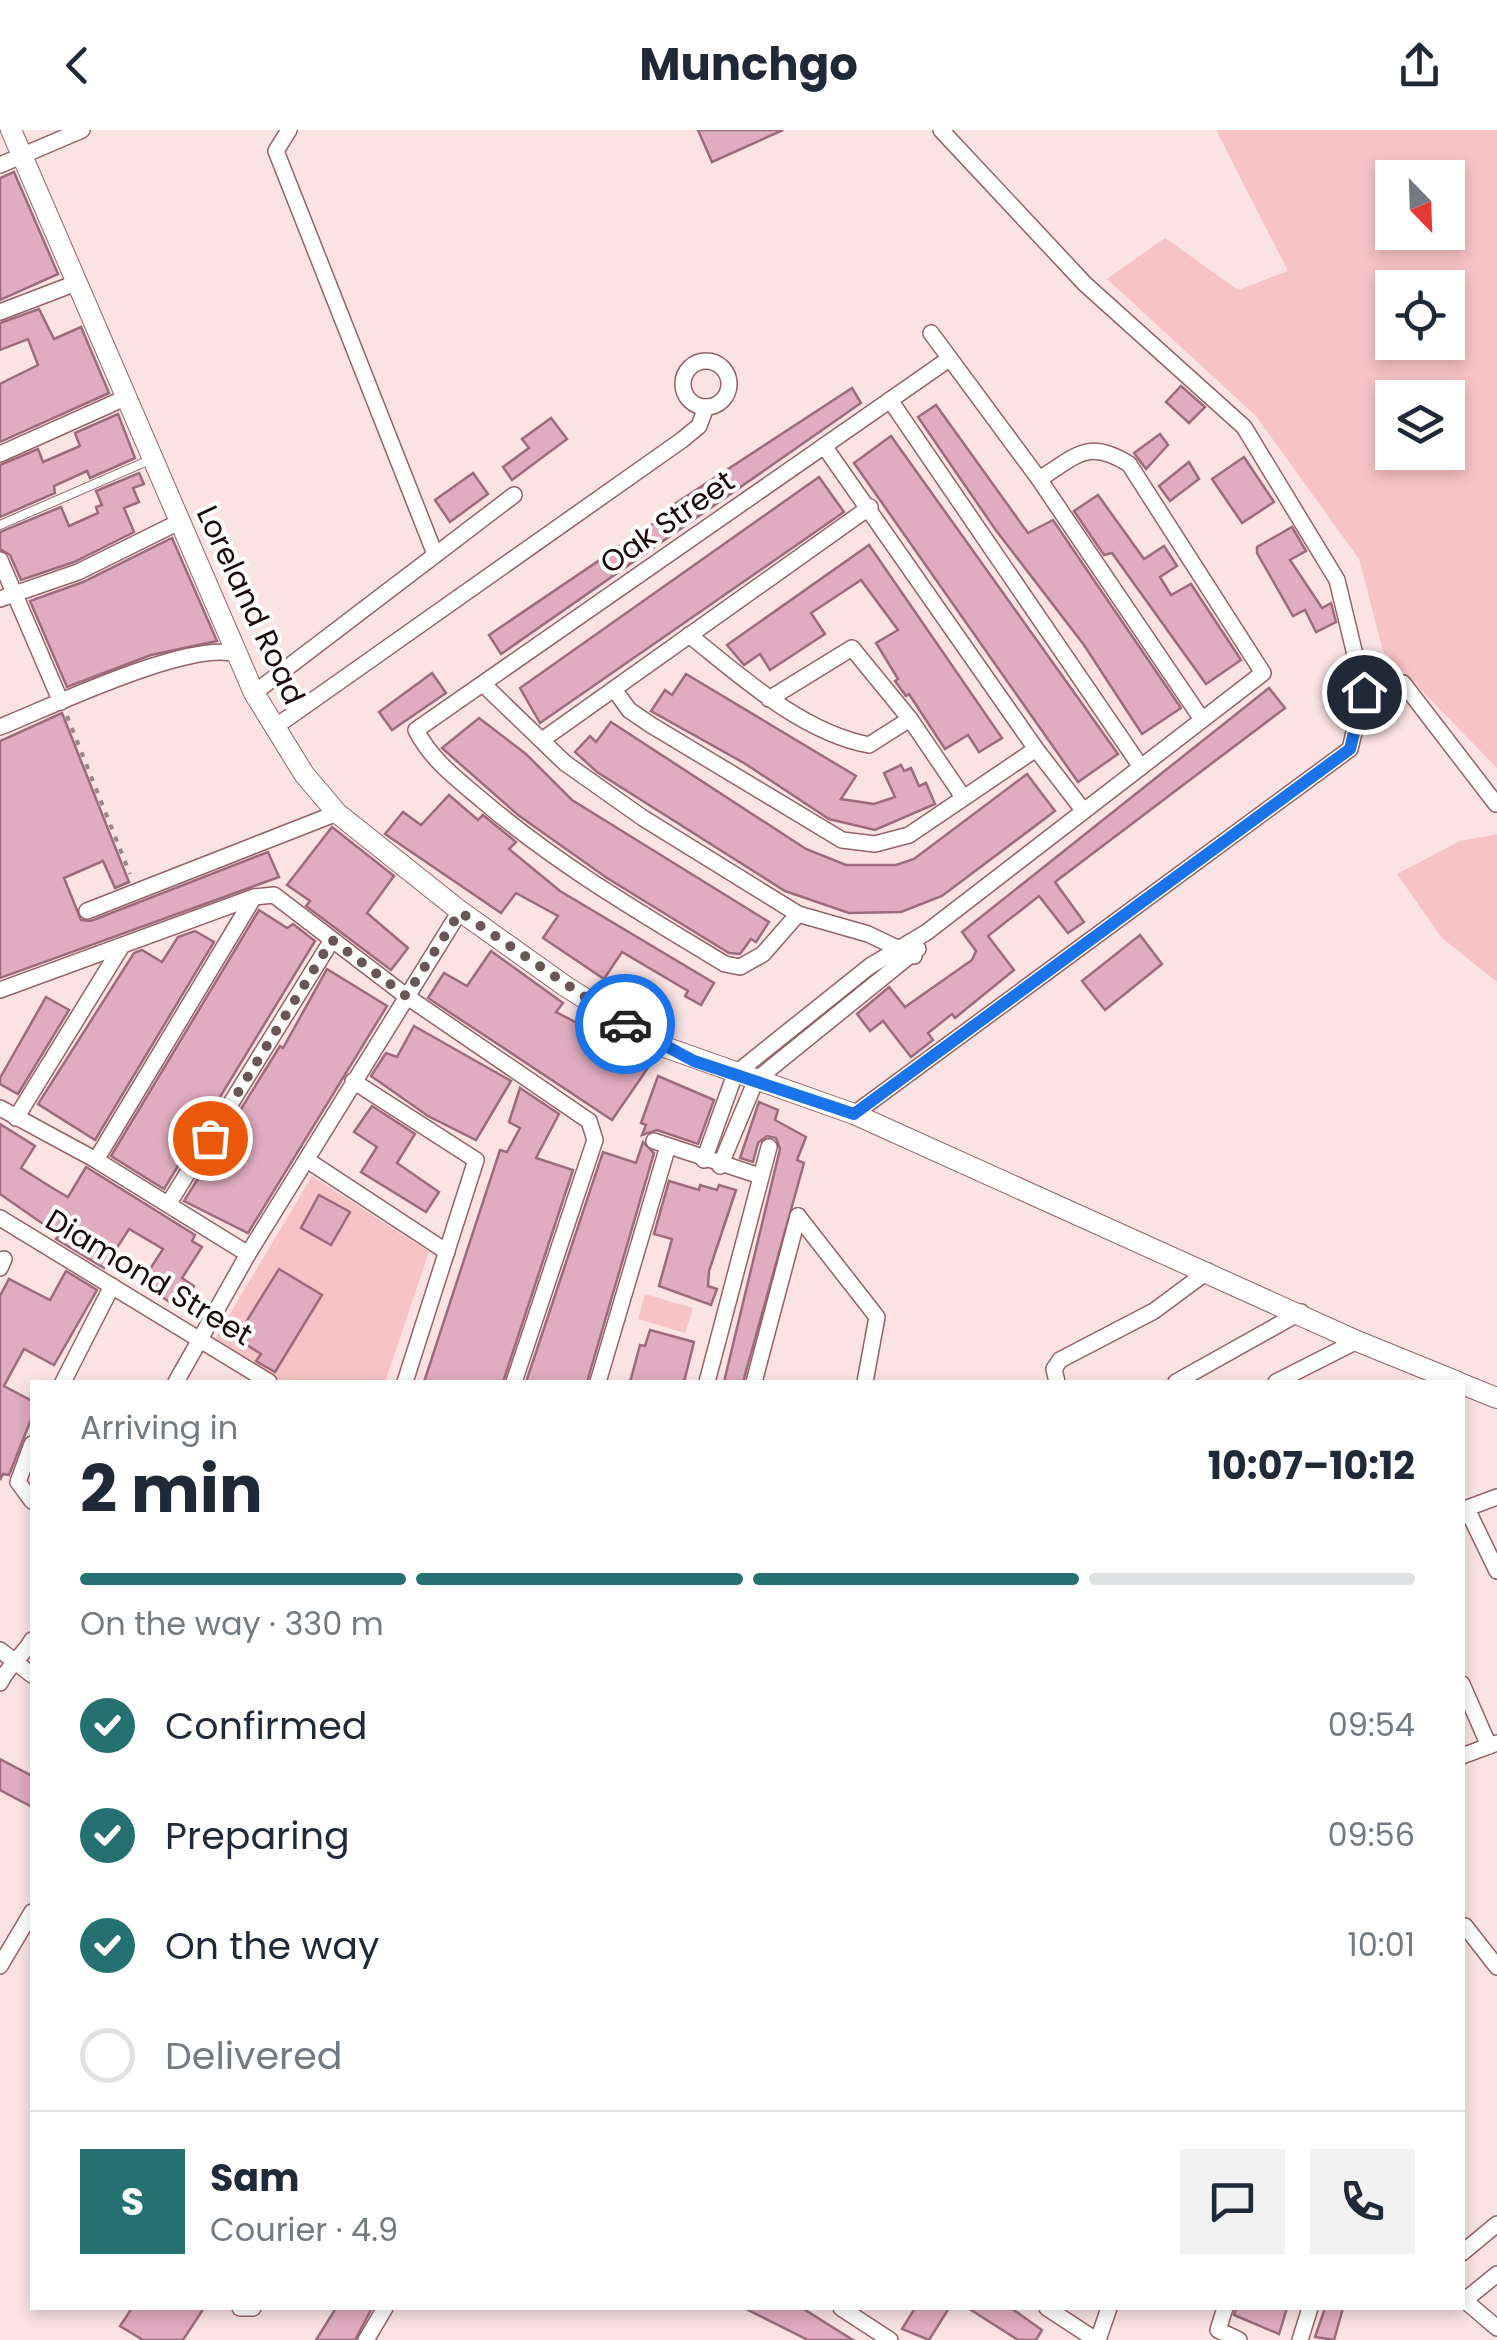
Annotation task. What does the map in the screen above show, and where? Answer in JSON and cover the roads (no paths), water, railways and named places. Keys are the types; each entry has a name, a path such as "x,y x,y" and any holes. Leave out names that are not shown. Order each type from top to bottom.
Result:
{"street":[{"name":"Loreland Road","path":"11,130 254,693 304,774 337,813 460,912 564,986 659,1045 854,1114 1301,1312 1357,1342 1452,1380"},
{"path":"0,166 82,130"},
{"path":"289,130 276,151 435,554"},
{"path":"854,1114 1350,749 1364,692 1337,580 1244,427 1085,284 941,130"},
{"path":"0,312 76,283"},
{"path":"930,333 1039,478 1201,718"},
{"name":"Oak Street","path":"798,914 763,954 740,967 725,964 576,874 529,839 429,756 416,730 949,359"},
{"path":"0,454 125,398"},
{"path":"890,400 1141,767"},
{"path":"275,727 682,440 698,426 706,407"},
{"path":"824,446 1083,810"},
{"path":"712,1163 756,1080 927,932 1262,673 1128,464 1107,450 1090,448 1039,478"},
{"path":"254,693 514,494"},
{"path":"542,740 870,507"},
{"path":"7,596 78,572 179,522"},
{"path":"0,560 7,596 61,702"},
{"path":"689,635 769,698 852,742 869,745 910,719"},
{"path":"769,698 852,648 910,719 964,798"},
{"path":"0,727 160,664 217,651 236,654"},
{"path":"1361,676 1403,683 1496,804"},
{"path":"483,684 565,763 642,818 798,914 868,934 906,953"},
{"path":"614,689 630,710 652,726 842,840 875,844 910,835 1036,749"},
{"path":"86,911 337,813"},
{"path":"0,990 120,950 254,897 274,895 406,996 589,1121 595,1130 515,1380"},
{"path":"96,1160 254,897"},
{"path":"177,1380 248,1254 460,912"},
{"path":"169,1204 332,940"},
{"path":"16,1118 120,950"},
{"path":"712,1163 735,1074 870,966 906,953"},
{"path":"354,1081 476,1160 406,1380"},
{"path":"0,1108 96,1160 248,1254"},
{"path":"599,1380 661,1143 760,1176"},
{"path":"708,1380 770,1147"},
{"path":"306,1160 446,1252"},
{"path":"755,1380 798,1216 877,1318 865,1380"},
{"name":"Diamond Street","path":"0,1218 266,1380"},
{"path":"1057,1380 1054,1369 1060,1360 1154,1311 1208,1271"},
{"path":"64,1380 112,1286"},
{"path":"1180,1380 1301,1312"},
{"path":"1280,1380 1357,1342"},
{"name":"Loreland Road","path":"1465,1385 1497,1398"},
{"path":"30,1449 18,1482 30,1498"},
{"path":"1497,1498 1465,1510 1497,1572"},
{"path":"7,1654 26,1650 30,1643"},
{"path":"7,1654 30,1673"},
{"path":"0,1683 7,1654"},
{"path":"1465,1690 1493,1744 1465,1755"},
{"path":"0,1966 30,1915"},
{"path":"1465,1926 1497,1967"},
{"path":"1465,2251 1497,2224"},
{"path":"1465,2298 1497,2274"},
{"path":"1465,2300 1497,2328"},
{"path":"366,2340 384,2310"},
{"path":"844,2310 890,2340"},
{"path":"1051,2310 1097,2340 1108,2310"},
{"path":"1224,2310 1218,2330 1239,2340"},
{"path":"1300,2340 1309,2310"}],"lane":[{"path":"0,525 152,459"}]}
